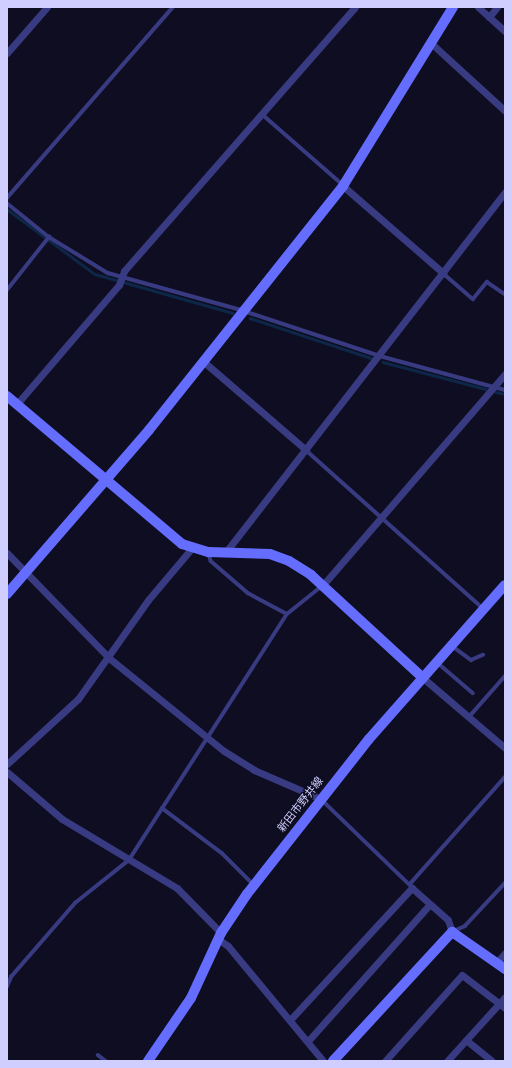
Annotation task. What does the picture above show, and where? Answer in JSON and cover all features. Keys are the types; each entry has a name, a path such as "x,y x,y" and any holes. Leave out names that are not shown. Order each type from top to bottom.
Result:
{"street":[{"path":"7,53 47,7"},
{"path":"16,405 119,285 121,277 354,7"},
{"path":"7,594 107,479 204,362 344,186 432,44 453,7"},
{"path":"478,7 505,31"},
{"path":"489,17 497,7"},
{"path":"432,44 505,111"},
{"path":"344,186 443,273"},
{"path":"226,553 272,488 306,450 380,356 505,192"},
{"path":"204,362 306,450"},
{"path":"322,586 505,374"},
{"path":"7,396 107,479 169,534 192,548 209,552 270,554 289,561 322,586 424,678 505,748"},
{"path":"7,764 78,699 110,658 148,600 192,548"},
{"path":"7,553 110,658 208,738 238,761 321,799"},
{"name":"新田市野井線","path":"148,1061 191,998 220,936 254,885 321,799 437,662 505,585"},
{"path":"7,772 62,819 177,888 220,936 323,1061"},
{"path":"290,1020 411,886 451,924 452,932 505,969"},
{"path":"308,1041 430,904"},
{"path":"333,1061 452,932"},
{"path":"496,963 505,953"},
{"path":"385,1061 462,975 502,1006"},
{"path":"447,1061 466,1040 502,1006 505,997"},
{"path":"466,1040 492,1061"}],"lane":[{"path":"7,198 174,7"},
{"path":"262,114 344,186"},
{"path":"7,203 49,236 102,270 121,277 245,312 380,356 505,390"},
{"path":"7,290 46,242 49,236"},
{"path":"443,273 474,299 487,282 505,294"},
{"path":"306,450 484,608"},
{"path":"209,552 211,561 248,593 287,614"},
{"path":"7,987 11,977 75,903 129,860 287,614 322,586"},
{"path":"452,646 471,660 482,655"},
{"path":"437,662 473,693"},
{"path":"469,717 505,676"},
{"path":"321,799 411,886 505,777"},
{"path":"162,808 222,853 254,885"},
{"path":"452,932 465,926 505,883"},
{"path":"98,1055 106,1061"}],"waterway":[{"path":"7,209 95,274 233,313"},
{"path":"250,318 371,358"},
{"path":"383,362 486,389"},
{"path":"496,392 505,394"}]}
